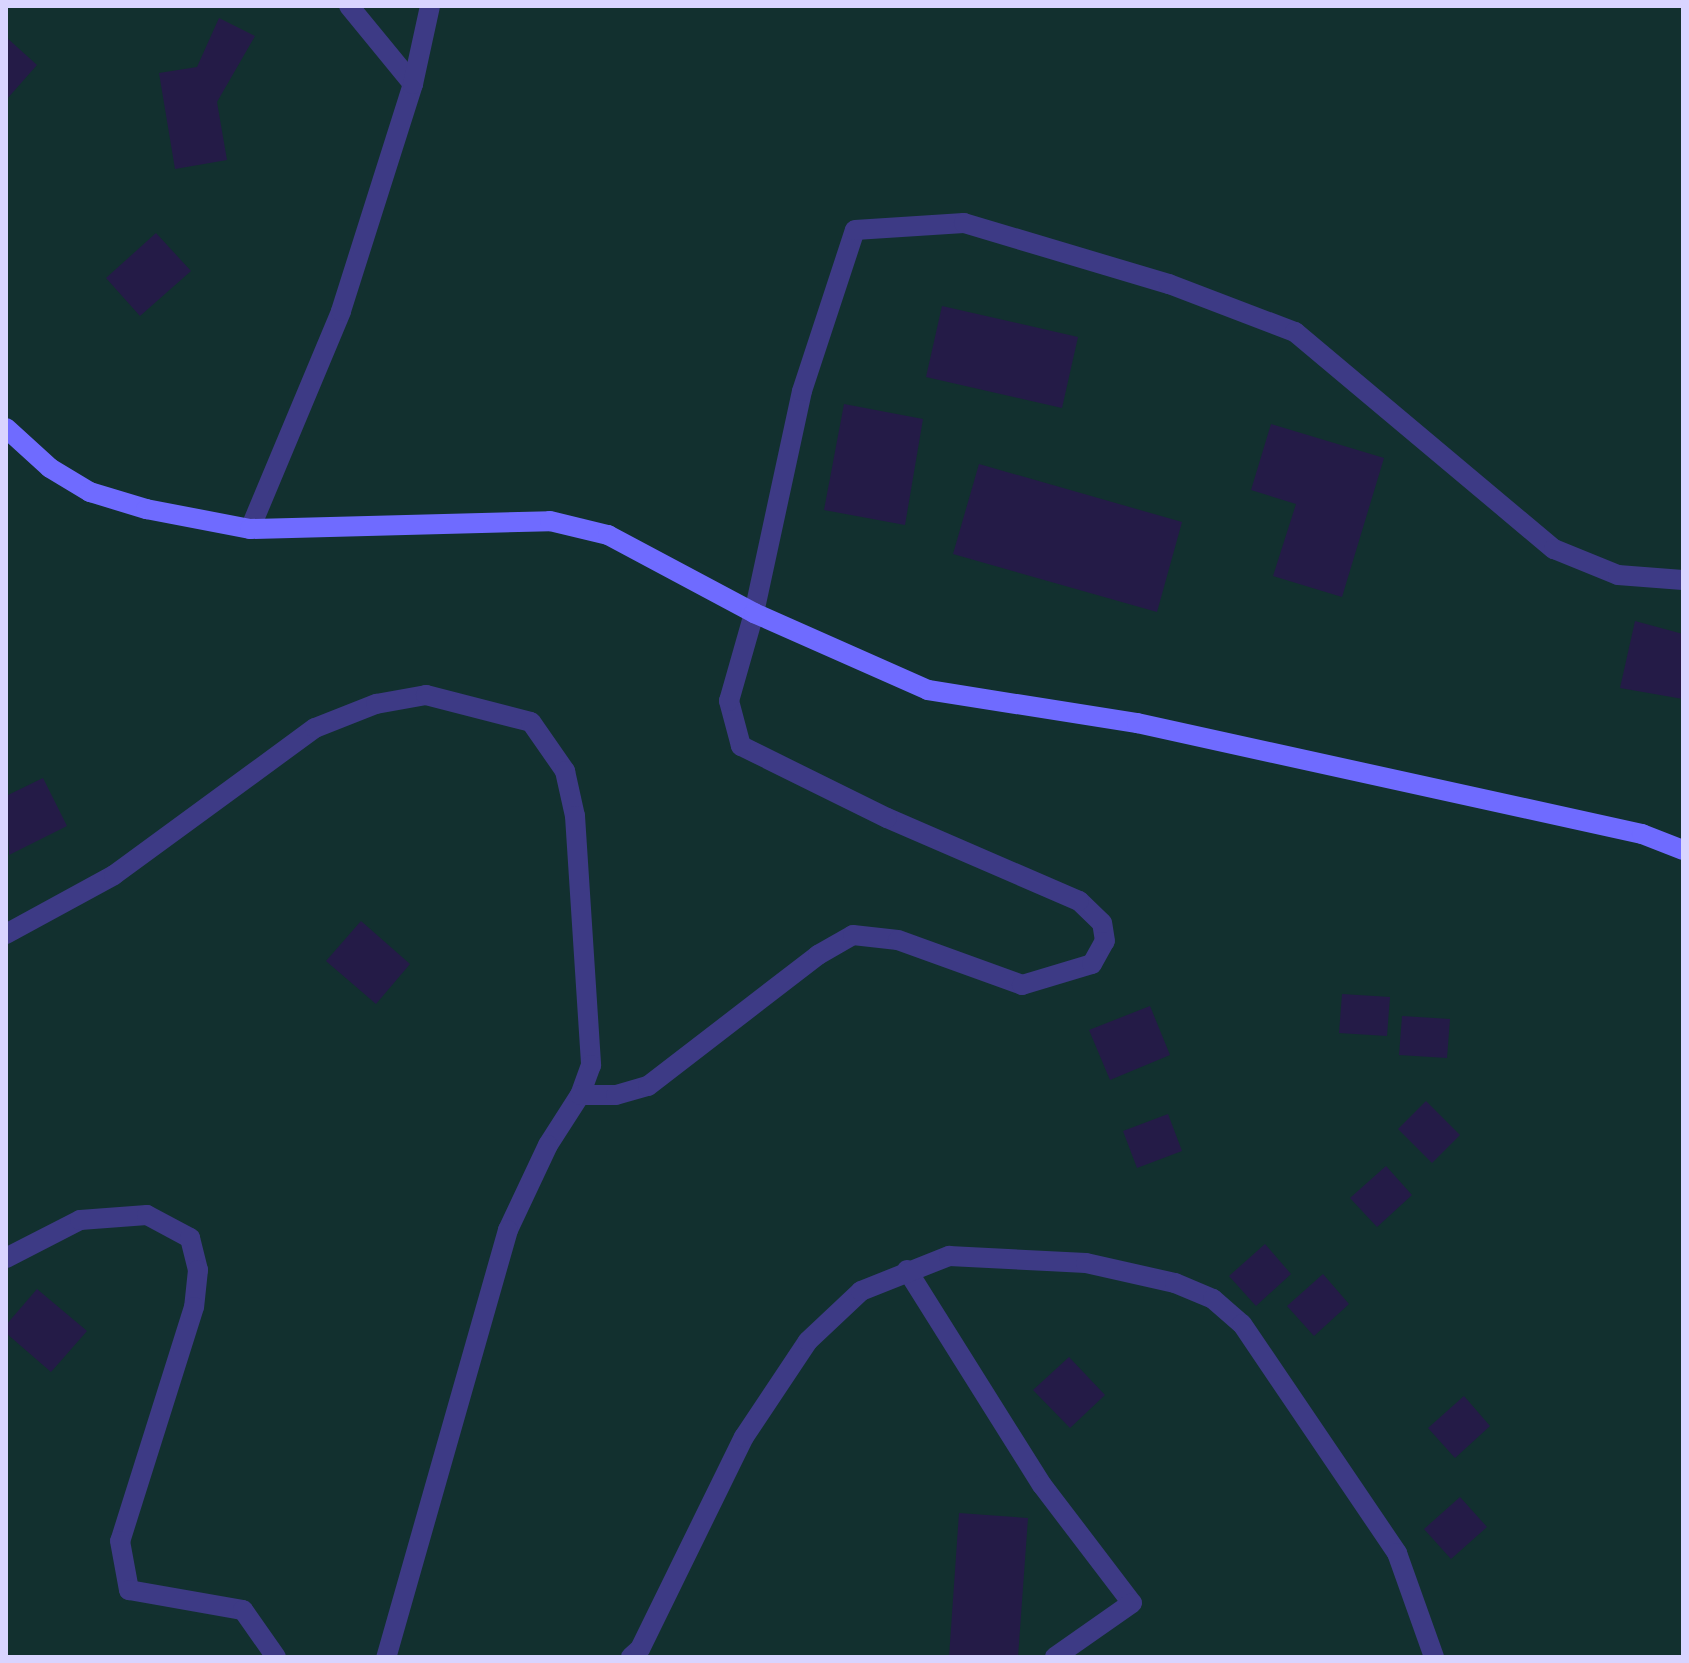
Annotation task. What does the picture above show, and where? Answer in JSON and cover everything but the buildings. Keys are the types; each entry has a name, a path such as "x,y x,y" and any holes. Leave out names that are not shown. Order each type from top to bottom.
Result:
{"street":[{"path":"349,6 413,84"},
{"path":"250,529 341,311 413,84 430,6"},
{"path":"580,1095 616,1095 648,1086 818,955 853,935 898,940 1022,985 1092,964 1105,941 1102,923 1079,901 887,818 741,746 729,701 754,613 802,391 855,230 964,223 1169,284 1295,332 1554,549 1618,575 1683,580"},
{"path":"6,428 50,468 90,492 250,529 550,521 608,535 754,613 928,690 1137,723 1642,834 1683,850"},
{"path":"6,934 114,875 315,728 376,704 426,695 531,722 565,771 575,816 591,1065 580,1095 548,1145 508,1230 386,1657"},
{"path":"6,1258 80,1220 147,1215 190,1238 198,1270 194,1307 120,1541 129,1590 243,1610 276,1657"},
{"path":"631,1657 675,1581 744,1437 808,1341 861,1291 907,1270 949,1256 1086,1263 1175,1283 1213,1299 1242,1324 1397,1553 1434,1657"},
{"path":"907,1270 1042,1485 1132,1603 1055,1657"}],"green space":[{"path":"6,6 1683,6 1683,1657 6,1657"}]}
